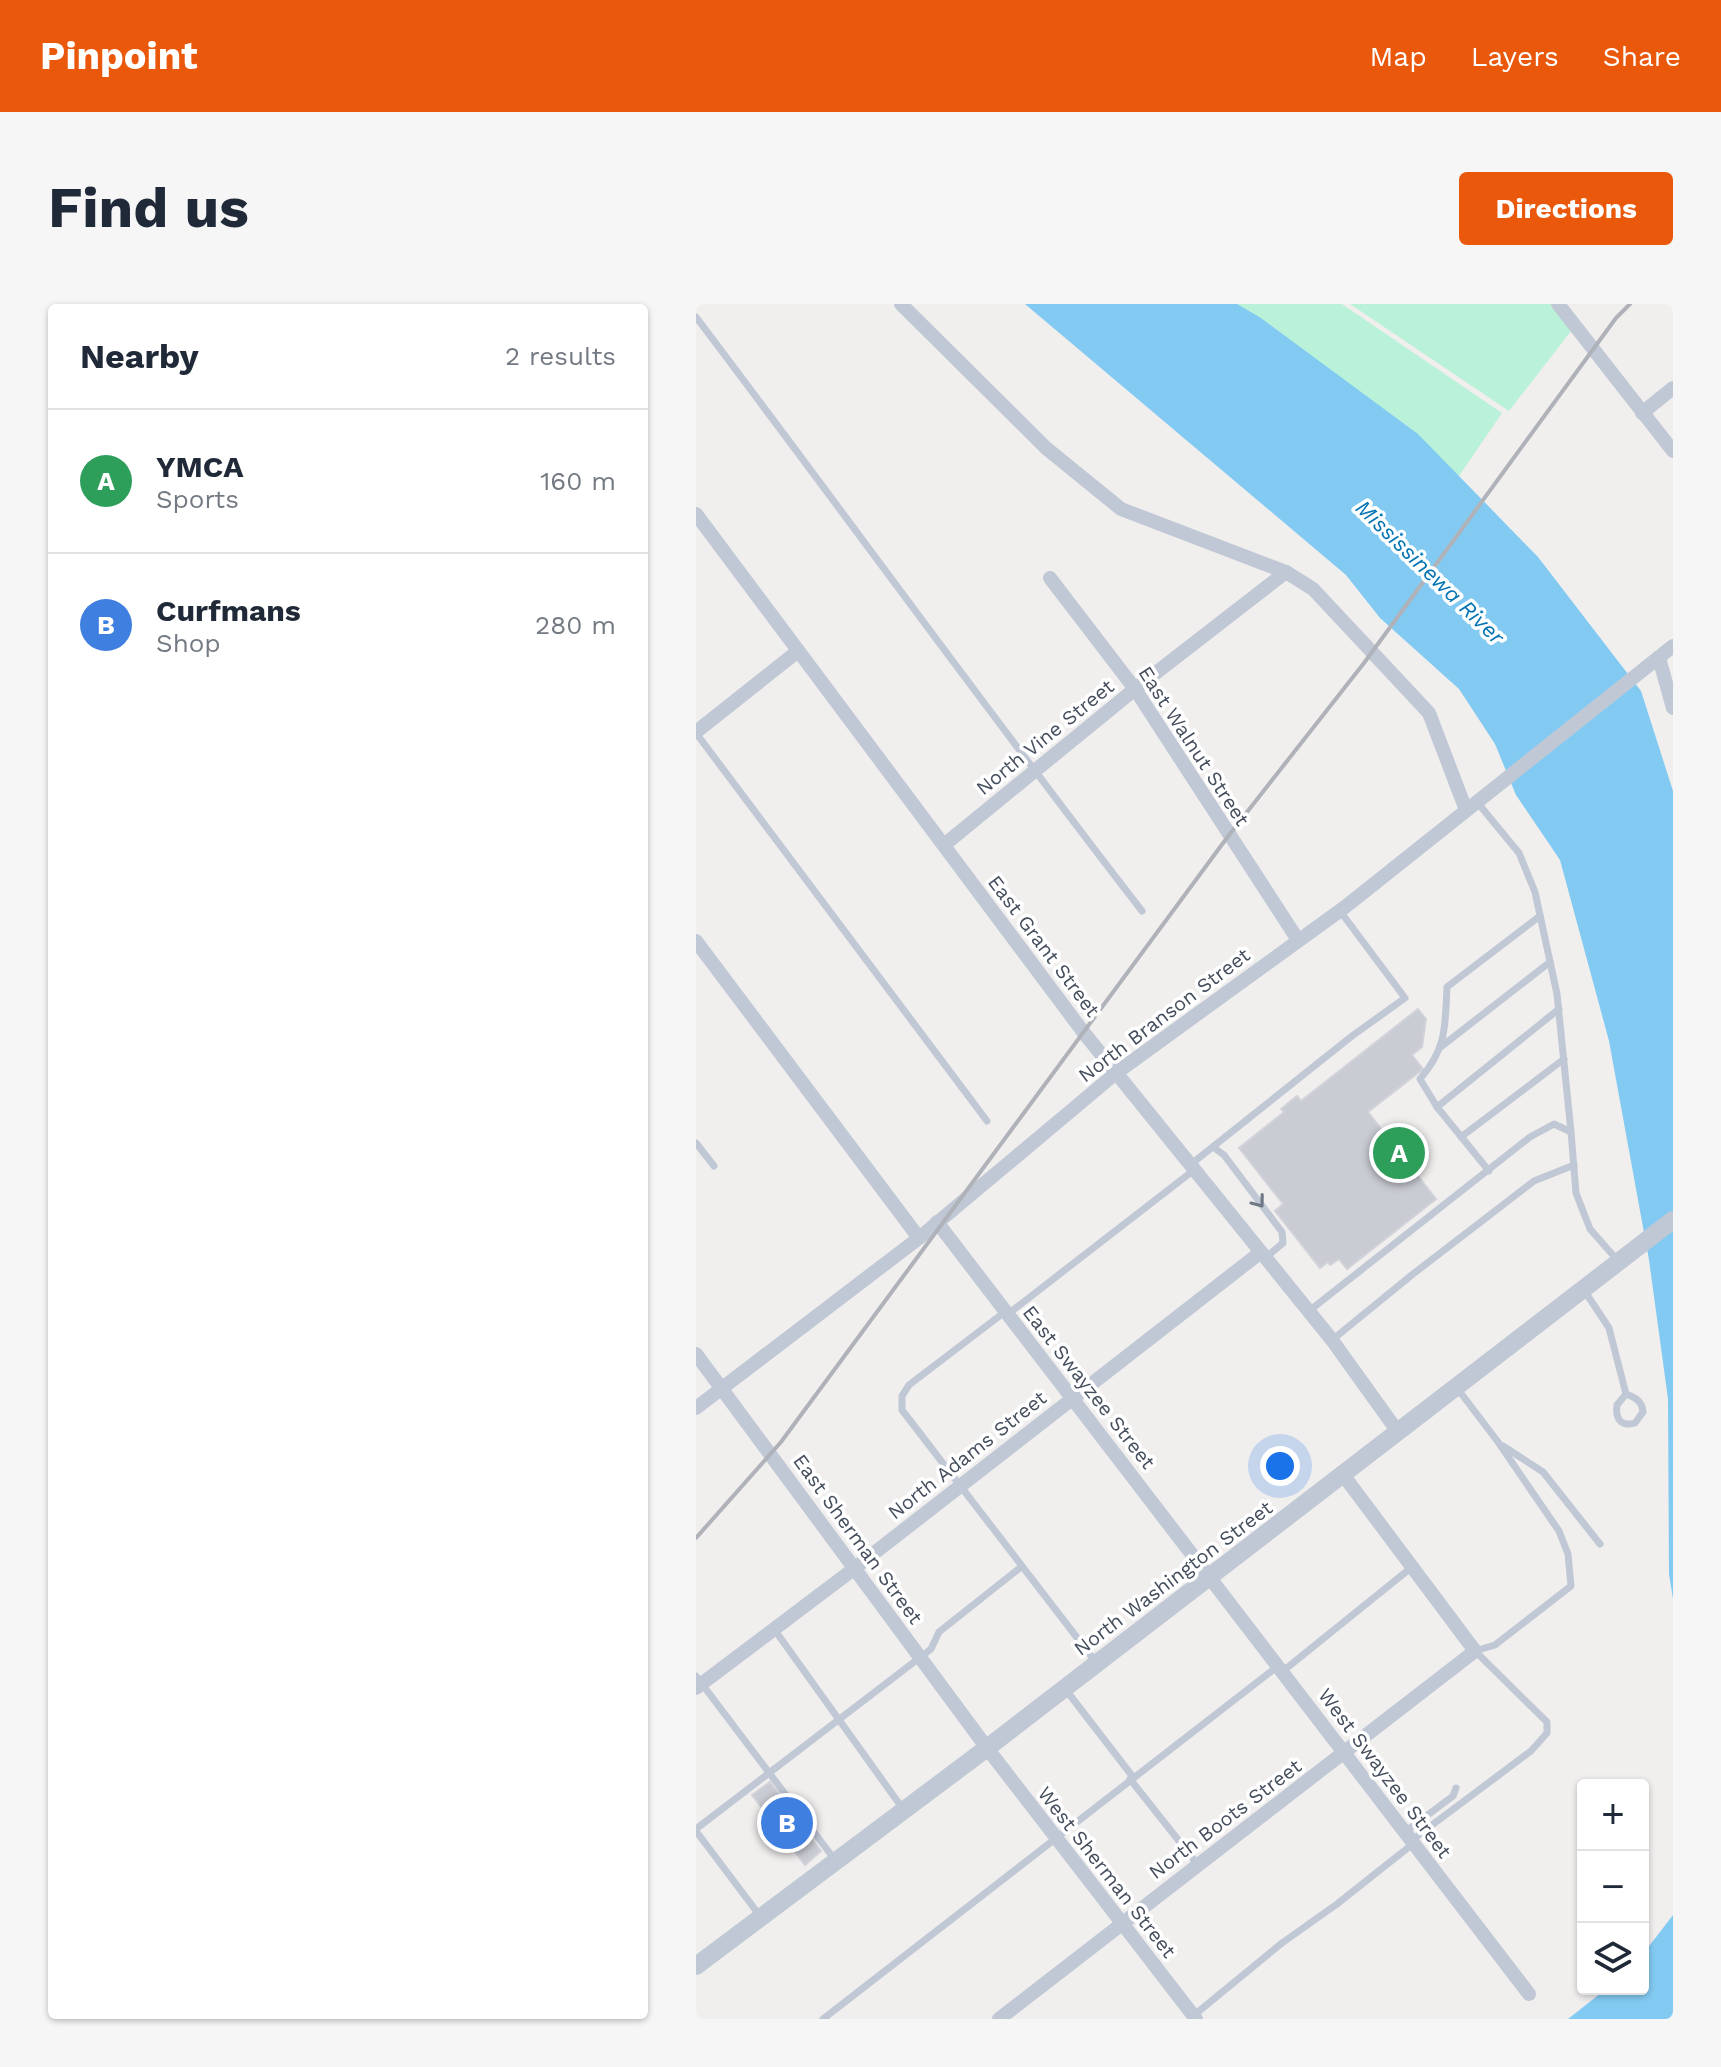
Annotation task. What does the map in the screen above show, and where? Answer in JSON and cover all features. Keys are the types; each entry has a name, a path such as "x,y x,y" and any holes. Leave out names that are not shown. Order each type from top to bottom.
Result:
{"street":[{"path":"901,304 1046,448 1121,509 1286,572 1313,589 1429,713 1476,802"},
{"path":"1558,304 1673,451"},
{"path":"1642,413 1673,388"},
{"name":"East Grant Street","path":"696,514 1116,1073 1307,1313 1332,1340 1398,1432"},
{"name":"North Vine Street","path":"944,845 1135,689 1286,572"},
{"name":"East Walnut Street","path":"1050,578 1135,689 1298,940"},
{"name":"North Branson Street","path":"696,1408 919,1238 1116,1073 1340,911 1673,646"},
{"path":"696,732 798,651"},
{"path":"1659,658 1673,708"},
{"path":"696,941 919,1238"},
{"name":"North Washington Street","path":"696,1966 987,1748 1209,1575 1344,1476 1673,1220"},
{"name":"East Swayzee Street","path":"937,1222 1209,1575"},
{"name":"North Adams Street","path":"698,1682 855,1568 1072,1398 1263,1255"},
{"name":"East Sherman Street","path":"696,1354 987,1748"},
{"path":"1344,1476 1475,1651"},
{"name":"West Swayzee Street","path":"1209,1575 1529,1994"},
{"name":"North Boots Street","path":"999,2019 1475,1651"},
{"name":"West Sherman Street","path":"987,1748 1195,2017"}],"lane":[{"path":"696,317 1033,772 1142,911"},
{"path":"696,732 987,1121"},
{"path":"1476,802 1519,853 1535,892 1559,1009 1576,1193 1590,1229 1626,1258"},
{"path":"1097,1663 902,1410 902,1396 909,1385 1007,1313 1352,1036 1405,998 1340,911"},
{"path":"1489,1171 1437,1107 1420,1079 1436,1061 1445,1033 1447,987 1540,916"},
{"path":"1440,1047 1550,962"},
{"path":"1437,1107 1559,1009"},
{"path":"1461,1137 1564,1059"},
{"path":"1307,1313 1530,1137 1554,1124 1571,1132"},
{"path":"696,1143 714,1166"},
{"path":"1213,1147 1224,1155 1282,1232 1283,1243 1263,1255"},
{"path":"1332,1340 1534,1181 1574,1165"},
{"path":"1584,1290 1609,1328 1626,1394"},
{"path":"1410,1838 1531,1751 1547,1733 1547,1722 1475,1651 1495,1645 1571,1586 1568,1554 1559,1531 1498,1442 1456,1388"},
{"path":"1626,1394 1637,1398 1643,1412 1635,1423 1628,1425 1622,1423 1616,1411 1626,1394"},
{"path":"1498,1442 1543,1472 1600,1544"},
{"path":"762,1917 696,1830 931,1649 939,1632 1021,1567"},
{"path":"823,2019 1055,1837 1412,1567"},
{"path":"774,1629 904,1810"},
{"path":"698,1682 836,1861"},
{"path":"1065,1688 1198,1865"},
{"path":"1195,2017 1282,1943 1337,1904 1448,1801 1456,1788"}],"green space":[{"path":"1202,304 1342,304 1502,413 1459,476"},
{"path":"1350,304 1557,304 1575,326 1509,411"}],"water":[{"name":"Mississinewa River","path":"1025,304 1237,304 1261,318 1418,434 1538,557 1641,691 1673,791 1673,1599 1669,1574 1668,1399 1649,1260 1609,1041 1560,860 1516,795 1495,744 1459,689 1380,618 1346,575"},
{"path":"1673,1915 1673,2019 1568,2019 1598,1995 1649,1995 1649,1946"}],"building":[{"path":"1418,1009 1426,1019 1422,1047 1412,1055 1423,1069 1368,1112 1436,1199 1347,1269 1339,1259 1320,1268 1275,1211 1283,1204 1239,1148 1284,1112 1281,1109 1297,1096 1301,1101"},
{"path":"770,1782 821,1851 805,1865 752,1795"}],"railway":[{"path":"696,1538 781,1442 1229,835 1364,663 1616,318 1630,304"}],"place":[{"name":"YMCA","path":"1399,1153"},
{"name":"Curfmans","path":"787,1823"}]}
